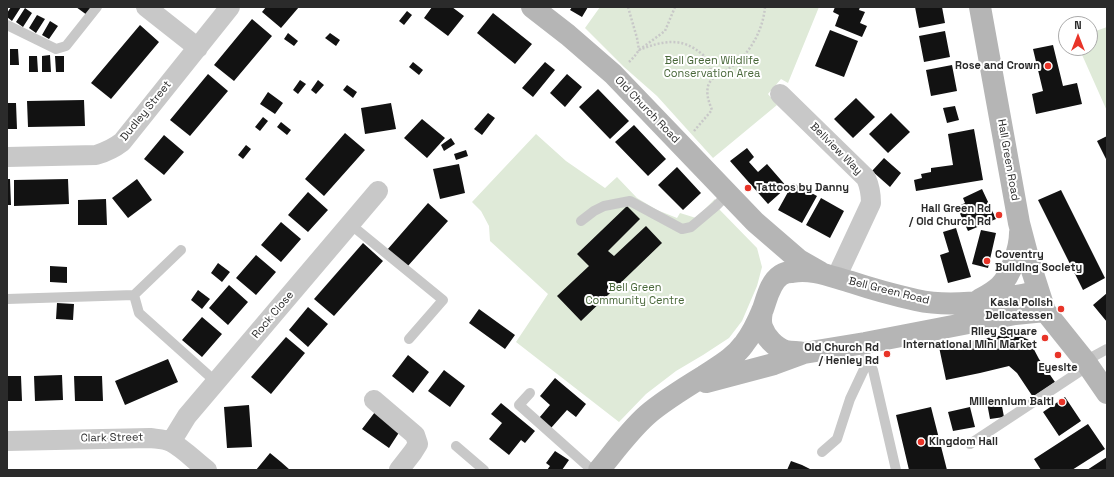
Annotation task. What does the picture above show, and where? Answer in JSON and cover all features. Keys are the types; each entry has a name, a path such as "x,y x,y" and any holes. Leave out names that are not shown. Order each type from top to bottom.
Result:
{"main road":[{"name":"Hall Green Road","path":"980,7 1019,224 1042,302"},
{"name":"Old Church Road","path":"542,10 613,74 755,222 799,260 829,275"},
{"name":"Old Church Road","path":"755,222 774,256 774,282"},
{"path":"976,302 1000,286 1005,279 1018,251 1020,240 1019,224"},
{"name":"Bell Green Road","path":"774,282 781,274 805,270 829,275 916,300 941,304 960,304 1008,298 1042,302"},
{"path":"599,470 647,415 685,388 734,357 745,344 754,329 774,282"},
{"path":"911,334 918,326 920,316 920,308 916,300"},
{"path":"762,311 762,326 772,342 784,350 804,353 866,350 911,334 1015,314 1042,302 1107,393"},
{"path":"685,388 774,364 804,353"}],"street":[{"path":"146,7 198,48"},
{"name":"Dudley Street","path":"7,157 96,155 114,149 122,142 230,7"},
{"name":"Bellview Way","path":"780,94 866,178 869,185 871,203 829,275"},
{"name":"Rock Close","path":"170,442 187,416 378,191"},
{"path":"374,400 415,434 418,444 414,452 399,470"},
{"name":"Clark Street","path":"7,441 150,438 170,442 207,470"}],"lane":[{"path":"7,25 56,50 66,46 97,7"},
{"path":"581,221 594,211 604,206 630,201 682,229 692,228 728,194"},
{"path":"350,224 443,300 409,339"},
{"path":"7,299 134,294 181,250"},
{"path":"134,294 139,313 216,382"},
{"path":"970,444 1107,349"},
{"path":"822,452 837,440 850,399 866,365 866,350"},
{"path":"866,350 873,370 896,470"},
{"path":"530,393 519,405 592,470"},
{"path":"456,446 484,470"}],"path":[{"path":"628,7 638,38 639,50"},
{"path":"613,74 634,57 639,50 665,31 675,7"},
{"path":"680,144 692,134 712,110 707,99 708,86 714,77 732,67 744,55 758,35 765,7"},
{"path":"639,50 655,44 672,41 687,45 704,56 714,77"}],"green space":[{"name":"Bell Green Wildlife Conservation Area","path":"600,7 819,7 788,83 781,79 768,94 777,105 713,158 657,96 624,67 585,28"},
{"path":"1107,27 1107,111 1083,56 1098,56 1098,30"},
{"name":"Bell Green Community Centre","path":"536,134 566,161 605,188 617,177 637,198 657,210 677,218 680,213 696,218 715,199 716,206 757,248 762,267 757,286 742,321 729,338 676,371 646,394 619,422 516,342 548,294 490,241 489,226 481,211 472,202"}],"building":[{"path":"11,7 21,7 12,21 7,17 7,13"},
{"path":"76,7 93,7 87,15"},
{"path":"266,7 299,7 281,28 262,12"},
{"path":"432,7 452,7 464,16 448,36 424,18"},
{"path":"572,7 588,7 582,17 570,10"},
{"path":"835,7 860,7 859,10 865,12 860,23 867,26 862,37 835,26 839,15 833,12"},
{"path":"915,7 942,7 945,23 919,28"},
{"path":"25,8 32,13 23,27 16,22"},
{"path":"407,11 412,15 404,25 399,21"},
{"path":"493,13 532,44 515,64 477,33"},
{"path":"37,15 45,19 36,33 29,28"},
{"path":"252,19 272,36 234,81 214,65"},
{"path":"50,21 58,26 49,39 42,35"},
{"path":"140,25 159,42 111,99 91,83"},
{"path":"830,30 858,41 844,77 815,66"},
{"path":"945,31 950,57 924,62 919,36"},
{"path":"288,33 298,41 294,46 284,39"},
{"path":"330,33 340,40 336,46 325,38"},
{"name":"Rose and Crown","path":"1053,45 1063,86 1077,83 1082,104 1036,114 1032,94 1043,91 1033,49"},
{"path":"10,49 18,49 19,65 10,65"},
{"path":"50,55 51,72 42,72 42,56"},
{"path":"29,56 37,56 38,72 29,72"},
{"path":"55,56 64,56 64,72 56,72"},
{"path":"413,62 423,70 419,75 409,67"},
{"path":"545,62 555,70 533,97 522,88"},
{"path":"952,65 957,91 931,96 926,70"},
{"path":"208,74 228,91 190,136 170,120"},
{"path":"567,74 582,87 565,107 550,93"},
{"path":"300,80 306,84 298,94 293,90"},
{"path":"318,80 324,85 316,94 311,90"},
{"path":"347,85 357,92 353,98 343,90"},
{"path":"598,89 629,121 610,139 579,107"},
{"path":"268,92 283,103 275,114 260,104"},
{"path":"856,98 875,117 853,138 834,119"},
{"path":"84,100 85,126 28,127 27,101"},
{"path":"7,103 16,103 17,129 7,129"},
{"path":"391,103 396,129 365,134 361,108"},
{"path":"955,106 959,120 947,123 943,108"},
{"path":"488,113 495,118 482,135 474,129"},
{"path":"891,113 910,132 888,153 869,134"},
{"path":"263,117 268,121 260,131 255,127"},
{"path":"422,119 445,138 427,158 404,138"},
{"path":"281,122 291,130 287,135 277,127"},
{"path":"634,125 666,159 648,176 615,142"},
{"path":"974,129 983,180 916,191 914,180 922,178 921,174 931,172 931,168 953,165 948,134"},
{"path":"345,133 365,150 324,196 305,179"},
{"path":"164,135 184,152 164,175 144,159"},
{"path":"1107,136 1107,161 1097,141"},
{"path":"451,138 455,144 444,151 441,145"},
{"path":"246,145 251,149 243,159 238,155"},
{"path":"747,148 754,157 749,162 758,172 767,164 787,187 768,204 730,161"},
{"path":"466,150 468,156 456,160 454,154"},
{"path":"884,158 901,173 890,187 872,171"},
{"path":"459,164 465,193 440,199 433,169"},
{"path":"677,167 701,193 683,210 658,185"},
{"path":"7,179 10,179 11,205 7,205"},
{"path":"68,179 69,204 14,206 14,180"},
{"path":"137,179 152,200 128,218 112,198"},
{"path":"793,183 817,196 802,223 778,210"},
{"path":"982,189 996,219 968,231 957,207 965,203 963,198"},
{"path":"1061,190 1105,278 1083,290 1038,200"},
{"path":"308,192 328,210 308,232 288,215"},
{"path":"821,198 844,211 830,238 806,225"},
{"path":"106,199 107,225 78,225 78,200"},
{"path":"428,203 448,221 407,267 387,250"},
{"name":"Bell Green Community Centre","path":"627,206 640,219 608,251 614,256 646,226 662,243 581,321 557,296 589,266 577,254"},
{"path":"281,222 301,239 281,262 261,245"},
{"path":"956,228 971,277 948,283 940,255 949,252 943,232"},
{"path":"981,230 996,233 988,268 972,264"},
{"path":"363,243 383,261 334,316 314,299"},
{"path":"256,255 276,272 256,295 236,278"},
{"path":"218,263 230,272 222,282 211,273"},
{"path":"50,266 67,267 67,283 50,282"},
{"path":"229,285 248,302 228,325 209,308"},
{"path":"198,290 210,299 202,309 191,300"},
{"path":"1107,293 1107,322 1093,305"},
{"path":"57,303 74,304 73,320 56,319"},
{"path":"308,307 328,324 308,347 289,330"},
{"path":"479,309 515,335 505,349 469,323"},
{"path":"202,317 222,334 202,357 182,340"},
{"path":"1014,333 1029,340 1039,359 1055,382 1033,397 1017,373 1009,366 946,380 939,347"},
{"path":"286,337 305,353 271,394 251,377"},
{"path":"408,355 429,372 413,393 392,376"},
{"path":"168,359 178,382 125,405 115,381"},
{"path":"444,370 465,386 450,407 428,391"},
{"path":"62,375 63,400 35,401 34,376"},
{"path":"7,376 21,376 22,401 7,401"},
{"path":"74,376 102,376 103,401 75,401"},
{"path":"555,378 586,404 576,417 567,410 551,428 539,418 550,405 540,396"},
{"path":"1065,397 1081,421 1059,436 1043,412"},
{"path":"1001,401 1004,417 990,419 987,403"},
{"path":"501,403 535,431 525,443 521,440 509,455 489,439 502,423 491,414"},
{"path":"249,405 252,447 227,448 224,407"},
{"name":"Kingdom Hall","path":"931,407 947,470 909,470 896,415"},
{"path":"970,407 975,427 953,431 948,412"},
{"path":"375,412 400,431 389,448 362,429"},
{"path":"1088,424 1105,449 1072,470 1041,470 1034,459"},
{"path":"555,451 569,460 562,470 547,470 550,466 546,463"},
{"path":"270,453 281,462 290,470 256,470"},
{"path":"1107,457 1107,470 1087,470"},
{"path":"791,461 802,465 812,470 787,470"}],"place":[{"name":"Rose and Crown","path":"1048,66"},
{"name":"Tattoos by Danny","path":"748,188"},
{"name":"Hall Green Rd / Old Church Rd","path":"999,215"},
{"name":"Coventry Building Society","path":"987,261"},
{"name":"Kasia Polish Delicatessen","path":"1061,309"},
{"name":"Riley Square International Mini Market","path":"1045,338"},
{"name":"Old Church Rd / Henley Rd","path":"887,354"},
{"name":"Eyesite","path":"1058,355"},
{"name":"Millennium Balti","path":"1062,402"},
{"name":"Kingdom Hall","path":"921,442"}]}
